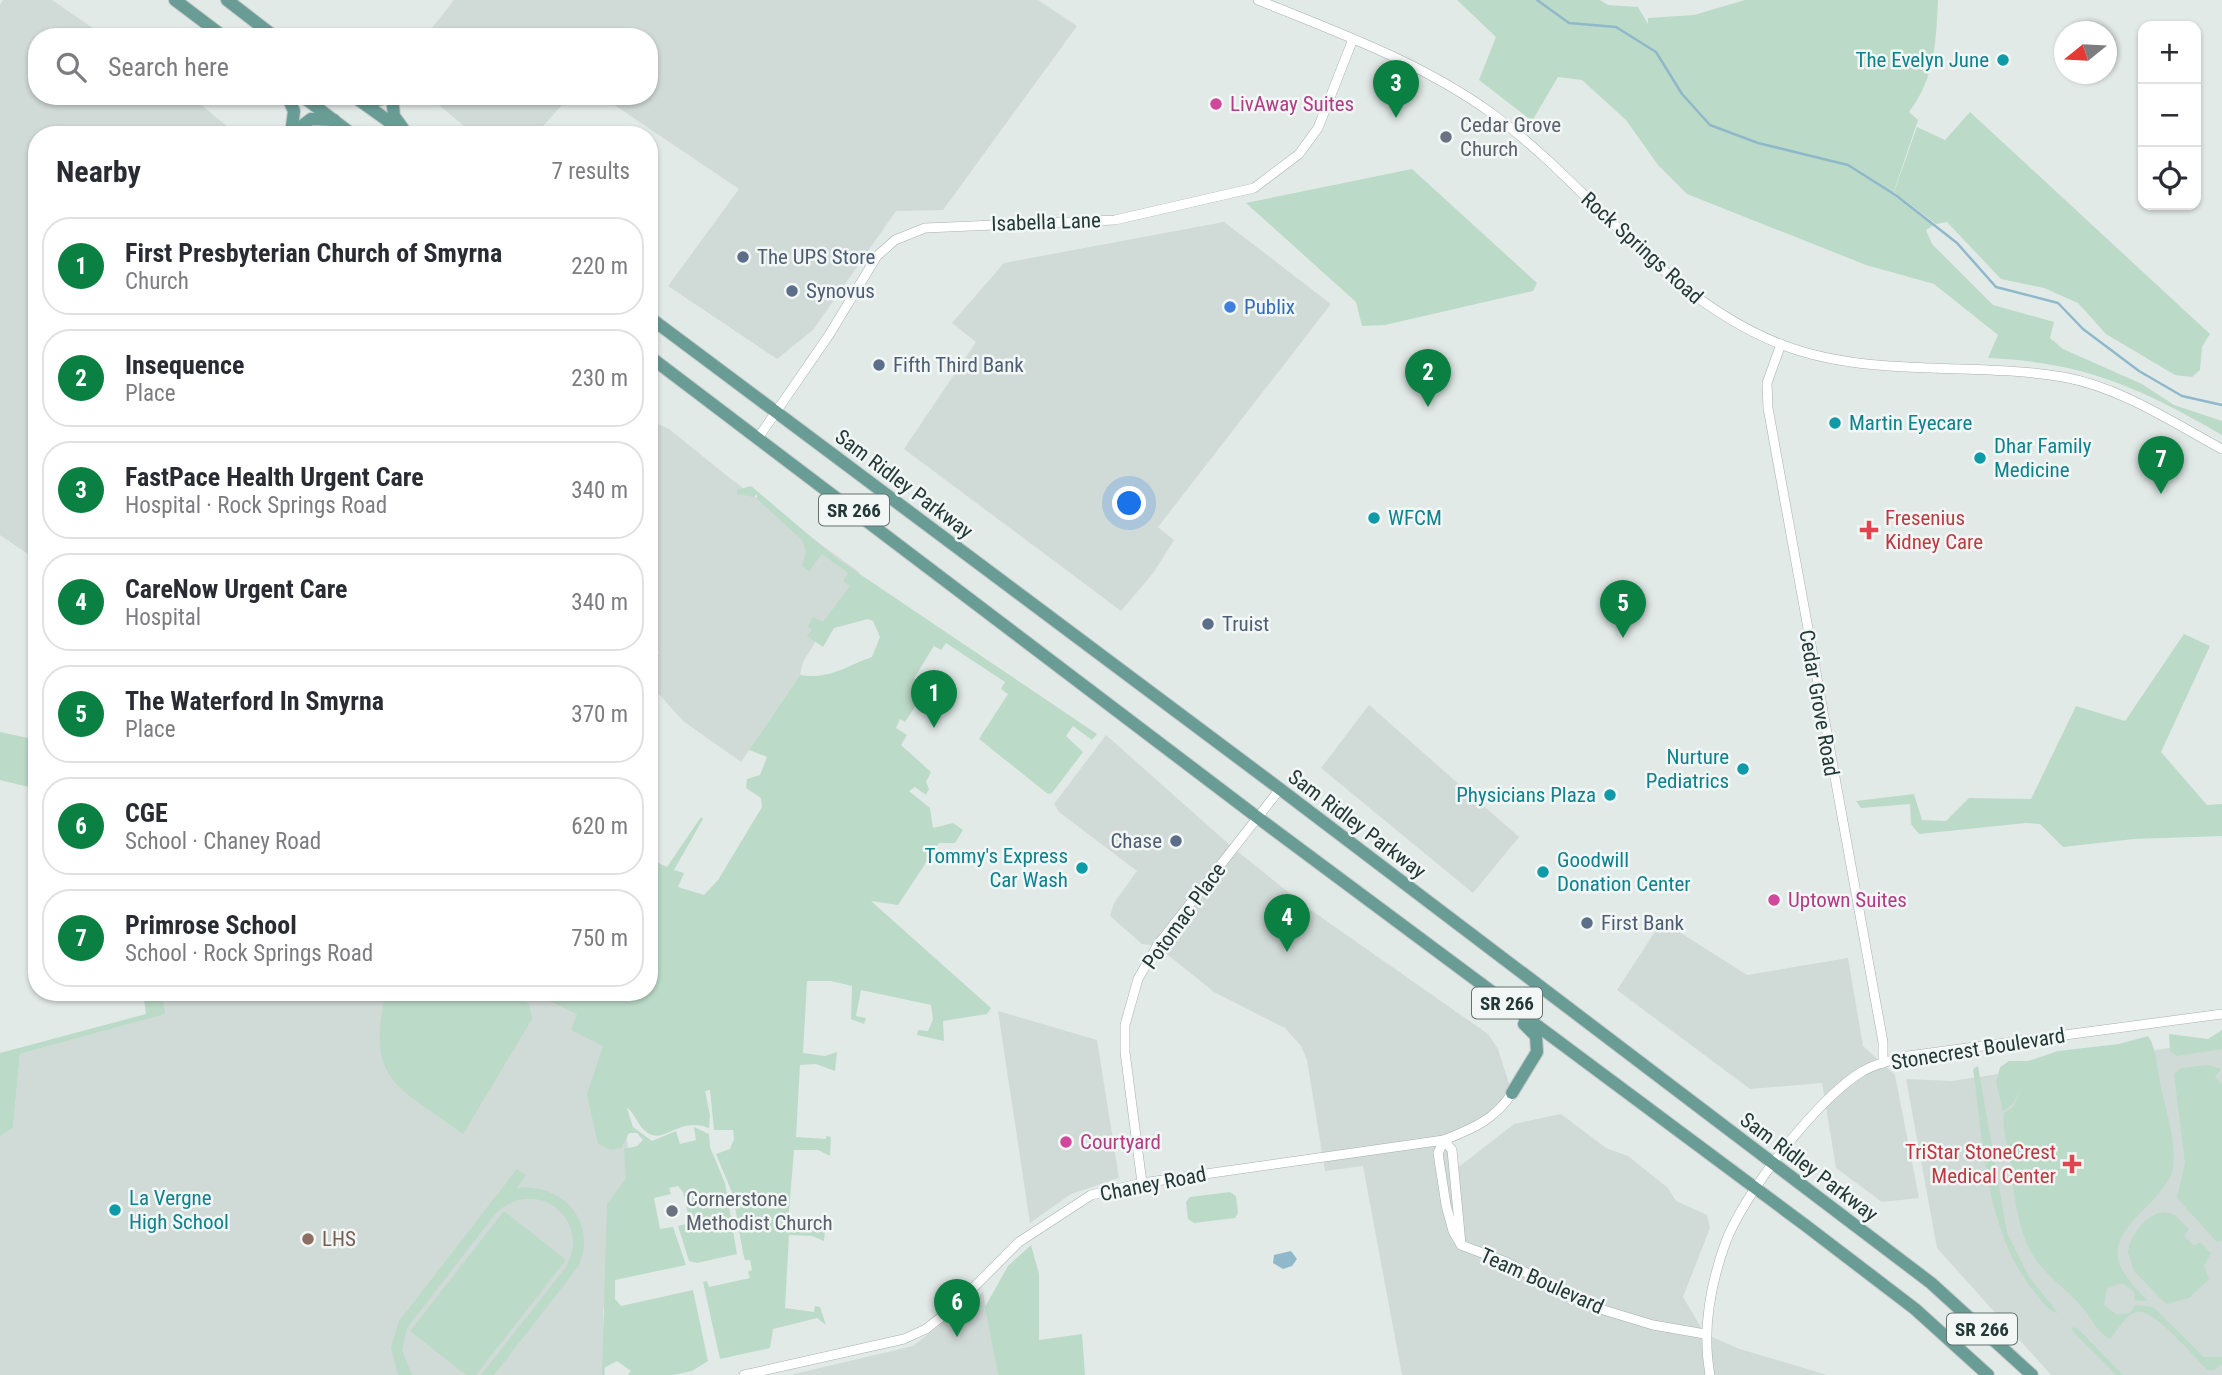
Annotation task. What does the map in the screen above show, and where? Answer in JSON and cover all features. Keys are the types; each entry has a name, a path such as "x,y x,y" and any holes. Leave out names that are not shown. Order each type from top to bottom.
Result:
{"main road":[{"path":"175,0 212,28"},
{"path":"227,0 263,28"},
{"path":"291,105 294,111 292,126"},
{"path":"314,105 342,126"},
{"path":"368,105 395,126"},
{"path":"393,105 394,116 401,126"},
{"path":"302,126 311,119 334,120"},
{"name":"Sam Ridley Parkway","path":"658,324 1280,789 1931,1283 2032,1375"},
{"name":"SR 266","path":"658,363 1915,1309 1988,1375"},
{"path":"1425,942 1464,979 1536,1036 1537,1052 1512,1093"}],"street":[{"name":"Rock Springs Road","path":"1258,0 1408,63 1495,116 1530,145 1670,278 1730,320 1781,344 1860,363 2011,371 2065,377 2136,402 2222,449"},
{"name":"Isabella Lane","path":"758,438 825,342 877,256 895,240 925,228 1115,220 1254,188 1299,154 1318,128 1353,39"},
{"name":"Cedar Grove Road","path":"1781,344 1768,383 1768,408 1882,1042 1883,1063"},
{"name":"Potomac Place","path":"1142,1183 1125,1052 1130,1002 1150,957 1280,789"},
{"name":"Stonecrest Boulevard","path":"1710,1375 1705,1334 1726,1243 1756,1189 1774,1164 1825,1102 1851,1078 1883,1063 1927,1053 2222,1014"},
{"name":"Chaney Road","path":"744,1375 905,1339 926,1329 954,1307 1019,1242 1091,1195 1142,1183 1444,1140 1476,1128 1503,1107 1512,1093"},
{"name":"Team Boulevard","path":"1444,1140 1452,1150 1461,1245 1506,1262 1587,1304 1653,1325 1705,1334"}],"shaded area":[{"path":"3,0 52,0 93,28 28,28 28,105 201,105 227,126 28,126 28,554 0,535 0,5"},
{"path":"454,0 1038,0 1077,26 943,210 896,211 813,330 777,359 668,286 739,189 658,134 658,126 646,126 614,105 658,105 658,28 432,28"},
{"path":"439,105 562,105 543,126 464,126"},
{"path":"1224,222 1331,304 1158,527 1174,540 1154,572 1121,611 904,449 976,342 952,323 1004,263"},
{"path":"658,424 669,429 731,479 859,572 803,662 800,675 741,762 683,721 658,693"},
{"path":"1369,705 1519,837 1473,893 1321,768"},
{"path":"1106,735 1232,847 1308,908 1488,1034 1498,1049 1512,1093 1503,1107 1445,1140 1455,1170 1514,1124 1561,1114 1606,1148 1628,1156 1668,1188 1676,1201 1707,1215 1710,1228 1683,1297 1705,1334 1740,1349 1827,1375 1402,1375 1363,1166 1325,1171 1307,1060 1301,1046 1285,1028 1214,992 1157,946 1142,944 1110,916 1114,903 1137,871 1059,812 1054,804"},
{"path":"1662,921 1747,975 1848,958 1863,1046 1895,1075 1919,1198 1882,1202 1836,1168 1822,1083 1750,1089 1617,990"},
{"name":"LHS","path":"163,1001 606,1001 631,1167 603,1311 605,1375 0,1375 0,1136 13,1128 20,1054 164,1014"},
{"path":"998,1011 1097,1040 1119,1178 1071,1194 1030,1223"},
{"name":"TriStar StoneCrest Medical Center","path":"2222,1040 2222,1375 2051,1375 1937,1248 1906,1079 1952,1081"},
{"path":"983,1292 998,1375 790,1375 913,1346"}],"green space":[{"path":"1457,0 1600,0 1608,5 1638,7 1648,24 1648,18 1694,15 1745,0 1938,0 1929,73 1909,112 1918,120 1893,194 1934,225 1926,230 1932,244 1993,305 2054,322 2050,338 2063,349 2142,384 2174,405 2222,421 2222,435 2165,404 2111,380 2054,365 1988,358 1998,335 1934,284 1866,265 1687,194 1658,165 1626,120 1582,80 1558,77 1532,121 1479,80 1496,37"},
{"path":"1970,112 2210,334 2202,347 2200,370 2192,377 2175,375 2106,334 2078,303 2044,288 2001,279 1947,222 1936,224 1894,192 1917,127 1945,140"},
{"path":"1412,169 1537,283 1533,291 1385,325 1362,326 1356,302 1246,203"},
{"path":"751,486 836,558 1097,734 1092,740 1073,726 1066,736 1083,752 1052,793 1048,794 979,739 1008,694 1001,689 1005,682 946,643 941,650 934,646 914,678 927,688 905,722 900,719 896,728 907,735 901,745 931,772 926,782 929,789 926,795 915,787 909,791 930,808 933,828 953,823 963,830 955,843 939,843 898,905 871,901 991,1008 987,1014 943,1021 944,1041 917,1035 918,1030 928,1031 933,1019 931,1005 861,990 856,1016 866,1018 864,1024 851,1019 852,986 831,981 807,981 803,1053 825,1056 837,1052 835,1071 816,1064 800,1065 796,1137 831,1137 830,1156 818,1150 794,1150 788,1223 818,1225 826,1221 824,1241 812,1236 789,1235 785,1308 814,1312 815,1306 820,1307 826,1325 817,1318 773,1329 770,1348 720,1359 703,1282 707,1281 709,1287 750,1278 748,1272 752,1270 750,1260 745,1260 743,1253 733,1195 716,1154 730,1149 734,1139 733,1130 714,1130 710,1090 705,1091 710,1115 709,1128 690,1125 658,1136 652,1135 643,1129 627,1108 633,1127 652,1141 676,1131 680,1144 696,1140 694,1127 709,1134 710,1147 725,1183 737,1254 697,1263 689,1261 678,1226 690,1223 683,1192 678,1186 669,1188 671,1194 654,1198 660,1229 673,1227 686,1265 615,1280 615,1299 621,1306 693,1290 708,1361 692,1371 673,1375 628,1375 631,1371 617,1361 604,1368 602,1375 607,1204 626,1178 624,1149 637,1146 643,1140 637,1133 629,1133 621,1148 611,1150 598,1144 587,1094 603,1046 571,1030 577,1014 549,1001 658,1001 658,863 667,867 701,817 703,819 674,870 684,873 678,887 704,895 718,880 762,807 761,798 746,788 747,779 760,775 767,757 749,750 800,675 829,674 872,657 880,637 873,621 868,619 834,628 823,647 807,636 812,630 808,626 813,617 823,622 850,586 843,581 848,573 822,554 809,571 802,566 806,552 802,540 757,499 757,494 754,497 737,494 737,490"},
{"path":"2184,634 2210,646 2161,752 2207,805 2222,804 2222,836 2134,839 2063,847 2040,824 2026,823 1919,834 1911,824 1910,804 1861,808 1856,801 1914,794 1922,820 1946,821 1969,798 2031,799 2076,706 2125,721"},
{"path":"0,732 28,738 28,787 0,780"},
{"path":"144,1001 163,1001 165,1014 20,1054 13,1128 0,1136 0,1053 146,1014"},
{"path":"384,1001 524,1001 529,1004 532,1019 463,1134 405,1092 392,1079 384,1064 380,1046"},
{"path":"2222,1030 2222,1049 2177,1056 2170,1051 2169,1034 2208,1039"},
{"path":"2148,1036 2155,1053 2171,1129 2174,1151 2172,1172 2163,1188 2127,1228 2120,1240 2119,1262 2124,1273 2148,1301 2135,1300 2134,1292 2123,1283 2107,1288 2104,1305 2117,1315 2130,1313 2135,1305 2153,1307 2204,1357 2222,1357 2222,1364 2214,1370 2207,1370 2163,1325 2144,1313 2137,1312 2129,1316 2110,1339 2105,1336 2082,1307 2034,1257 2025,1240 2017,1210 2004,1129 2004,1113 2013,1107 2022,1086 2013,1104 2003,1111 1996,1082 2000,1067 2009,1061 2028,1061 2058,1051 2119,1044"},
{"path":"2209,1065 2221,1069 2215,1077 2222,1084 2222,1240 2217,1242 2177,1198 2185,1163 2174,1074 2181,1068"},
{"path":"1978,1066 2007,1233 2029,1277 2058,1313 2044,1304 2020,1272 1997,1218 1980,1128 1973,1069"},
{"path":"517,1169 526,1175 517,1188 533,1188 562,1199 580,1221 584,1235 578,1267 494,1375 481,1375 566,1267 572,1250 572,1233 566,1219 556,1208 543,1201 528,1199 512,1202 496,1213 407,1328 402,1350 412,1375 398,1375 391,1348 399,1321"},
{"path":"1230,1192 1236,1196 1238,1213 1235,1218 1194,1223 1188,1219 1186,1202 1190,1197"},
{"path":"504,1211 566,1260 476,1375 466,1375 410,1331"},
{"path":"2165,1212 2175,1215 2189,1229 2184,1236 2194,1246 2200,1242 2211,1253 2204,1266 2209,1279 2189,1298 2166,1304 2134,1271 2128,1252 2140,1226 2152,1216"},
{"path":"1031,1245 1039,1274 1039,1340 1082,1334 1085,1375 998,1375 985,1307 1008,1266"},
{"path":"2072,1327 2078,1329 2123,1375 2116,1375 2073,1332"}],"water":[{"path":"1291,1251 1297,1259 1292,1266 1283,1269 1273,1263 1274,1255"}],"waterway":[{"path":"1537,0 1569,23 1616,27 1656,52 1682,94 1710,125 1758,143 1848,165 1897,196 1957,243 1996,287 2058,303 2083,329 2139,371 2182,396 2222,405"}],"place":[{"name":"The Evelyn June","path":"2003,60"},
{"name":"LivAway Suites","path":"1216,104"},
{"name":"FastPace Health Urgent Care","path":"1396,118"},
{"name":"Cedar Grove Church","path":"1446,137"},
{"name":"The UPS Store","path":"743,257"},
{"name":"Synovus","path":"792,291"},
{"name":"Publix","path":"1230,307"},
{"name":"Fifth Third Bank","path":"879,365"},
{"name":"Insequence","path":"1428,407"},
{"name":"Martin Eyecare","path":"1835,423"},
{"name":"Dhar Family Medicine","path":"1980,458"},
{"name":"Primrose School","path":"2161,494"},
{"name":"WFCM","path":"1374,518"},
{"name":"Fresenius Kidney Care","path":"1869,530"},
{"name":"Truist","path":"1208,624"},
{"name":"The Waterford In Smyrna","path":"1623,638"},
{"name":"First Presbyterian Church of Smyrna","path":"934,728"},
{"name":"Nurture Pediatrics","path":"1743,769"},
{"name":"Physicians Plaza","path":"1610,795"},
{"name":"Chase","path":"1176,841"},
{"name":"Tommy's Express Car Wash","path":"1082,868"},
{"name":"Goodwill Donation Center","path":"1543,872"},
{"name":"Uptown Suites","path":"1774,900"},
{"name":"First Bank","path":"1587,923"},
{"name":"CareNow Urgent Care","path":"1287,952"},
{"name":"Courtyard","path":"1066,1142"},
{"name":"TriStar StoneCrest Medical Center","path":"2072,1164"},
{"name":"La Vergne High School","path":"115,1210"},
{"name":"Cornerstone Methodist Church","path":"672,1211"},
{"name":"LHS","path":"308,1239"},
{"name":"CGE","path":"957,1337"}]}
